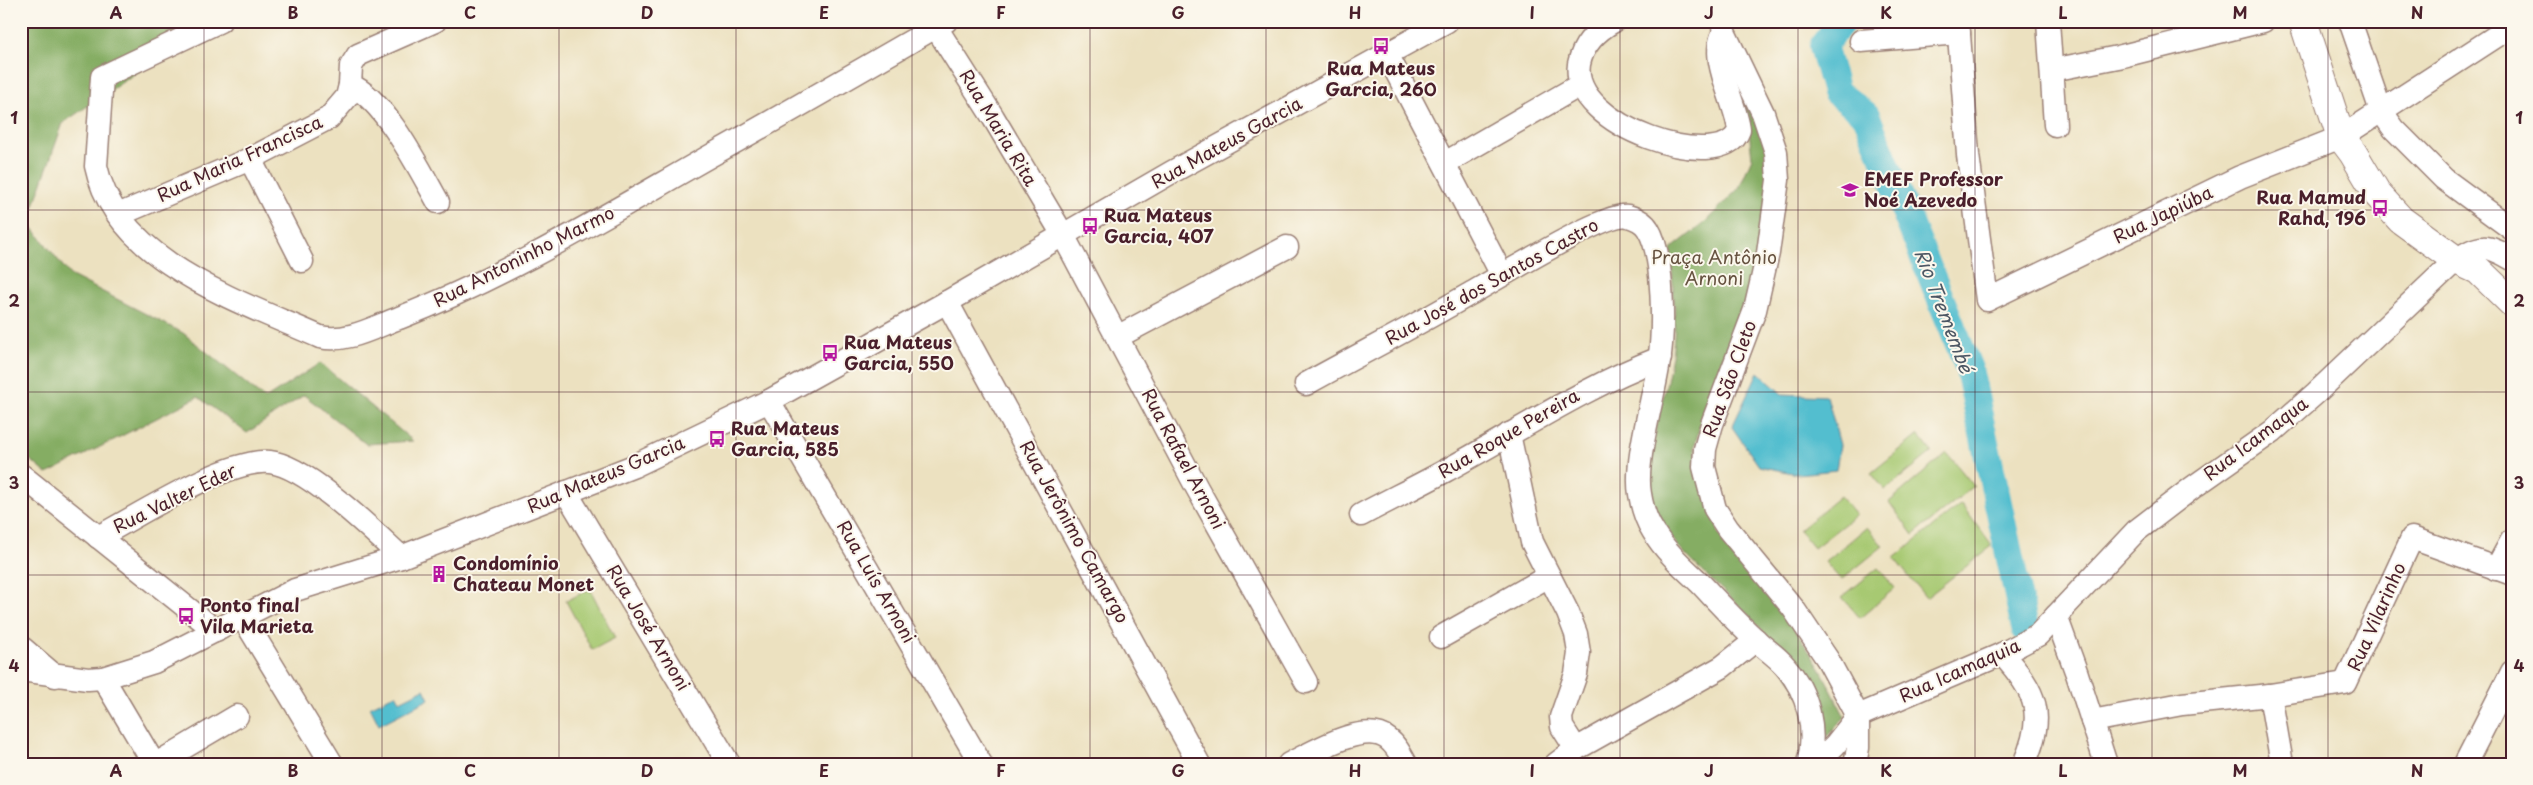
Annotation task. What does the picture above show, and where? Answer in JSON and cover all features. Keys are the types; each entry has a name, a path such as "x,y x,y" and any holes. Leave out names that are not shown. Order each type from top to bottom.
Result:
{"main road":[{"path":"2303,21 2341,137 2384,202 2402,220 2456,260 2478,270 2512,303"}],"street":[{"name":"Rua Antoninho Marmo","path":"220,21 102,77 96,166 105,192 118,215 138,239 154,253 228,296 320,337 340,340 428,306 494,277 574,235 938,23"},
{"name":"Rua Maria Francisca","path":"118,215 250,159 329,118 346,97 350,85 351,66 358,55 435,21"},
{"name":"Rua Mateus Garcia","path":"21,670 88,679 103,678 154,662 295,590 402,557 634,466 769,401 1446,21"},
{"path":"1614,21 1593,37 1585,46 1579,68 1580,85 1595,107 1619,125 1674,145 1715,149 1724,146 1736,138 1739,130 1719,56 1718,47 1723,27"},
{"path":"2048,21 2055,124"},
{"path":"2052,70 2118,57 2262,21"},
{"path":"2350,21 2380,111 2407,144 2444,179 2512,229"},
{"name":"Rua Maria Rita","path":"938,23 1063,235"},
{"name":"Rua Japiúba","path":"1959,27 1968,155 1987,300 2240,177 2341,137 2512,26"},
{"name":"Rua São Cleto","path":"1723,27 1763,112 1776,152 1778,180 1768,254 1755,310 1712,424 1705,449 1704,468 1716,509 1728,529 1793,608 1828,660 1858,716 1858,748 1855,764"},
{"path":"1861,41 1959,27"},
{"path":"1387,54 1502,275"},
{"path":"350,85 359,88 377,104 438,202"},
{"path":"1445,163 1580,85"},
{"path":"250,159 302,261"},
{"name":"Rua José dos Santos Castro","path":"1306,384 1609,218 1625,215 1647,226 1653,237 1659,269 1662,317 1660,358 1640,465 1638,486 1642,508 1652,530 1666,549 1756,640 1784,664 1797,681 1805,697 1813,745 1808,764"},
{"name":"Rua Rafael Arnoni","path":"1063,235 1202,497 1306,682"},
{"path":"1117,337 1286,247"},
{"name":"Rua Icamaqua","path":"2056,616 2136,531 2192,488 2232,462 2273,431 2316,393 2456,260 2474,248 2484,247 2512,259"},
{"name":"Rua Jerônimo Camargo","path":"947,302 1199,764"},
{"name":"Rua Roque Pereira","path":"1361,514 1445,471 1562,403 1621,373 1660,358"},
{"name":"Rua Luís Arnoni","path":"769,401 981,764"},
{"path":"1509,434 1532,542 1568,613 1579,653 1576,674 1561,717 1562,727 1576,749"},
{"name":"Rua Valter Eder","path":"98,538 228,469 251,463 270,462 278,464 312,482 402,557"},
{"path":"21,475 216,631"},
{"name":"Rua José Arnoni","path":"566,492 729,764"},
{"name":"Rua Vilarinho","path":"2092,721 2182,704 2270,695 2341,684 2348,680 2412,538 2504,572 2512,540"},
{"path":"1441,637 1549,576"},
{"path":"242,616 332,764"},
{"path":"2056,616 2106,764"},
{"name":"Rua Icamaquia","path":"1858,716 2002,654 2038,635 2056,616"},
{"path":"1556,764 1576,749 1722,667 1756,640"},
{"path":"21,647 56,676"},
{"path":"2002,654 2029,687 2034,701 2036,728 2024,764"},
{"path":"2465,764 2512,672"},
{"path":"103,678 155,764 237,716"},
{"path":"2270,695 2282,764"},
{"path":"1814,764 1836,745 1858,716"},
{"path":"1289,764 1344,738 1360,733 1374,733 1386,737 1396,746 1406,764"}],"green space":[{"path":"21,21 211,21 63,123 28,222 70,275 183,333 265,399 320,363 413,441 366,444 304,395 247,433 198,397 47,474 21,452"},
{"name":"Praça Antônio Arnoni","path":"1720,49 1769,149 1767,198 1749,305 1704,409 1694,449 1719,534 1740,563 1789,620 1821,670 1845,717 1823,741 1811,715 1769,639 1752,619 1702,571 1671,537 1660,519 1652,500 1650,466 1674,335 1671,249 1704,223 1739,188 1752,158 1749,130"},
{"path":"1918,435 1932,452 1885,490 1871,473"},
{"path":"1947,453 1974,486 1913,535 1889,502"},
{"path":"1840,496 1856,515 1814,548 1799,530"},
{"path":"1961,504 1992,546 1926,598 1894,558"},
{"path":"1867,527 1883,546 1841,580 1825,562"},
{"path":"1878,568 1895,588 1860,618 1842,597"},
{"path":"590,589 615,638 592,650 566,601"}],"water":[{"path":"1758,372 1782,394 1827,396 1840,445 1836,470 1797,474 1759,466 1732,427"},
{"path":"424,689 429,699 379,725 370,707 396,694 400,701"}],"waterway":[{"name":"Rio Tremembé","path":"1842,21 1823,46 1836,92 1866,115 1969,369 2025,628"}],"place":[{"name":"Rua Mateus Garcia, 260","path":"1381,46"},
{"name":"EMEF Professor Noé Azevedo","path":"1850,190"},
{"name":"Rua Mamud Rahd, 196","path":"2380,208"},
{"name":"Rua Mateus Garcia, 407","path":"1090,226"},
{"name":"Rua Mateus Garcia, 550","path":"830,353"},
{"name":"Rua Mateus Garcia, 585","path":"717,439"},
{"name":"Condomínio Chateau Monet","path":"439,574"},
{"name":"Ponto final Vila Marieta","path":"186,616"}]}
